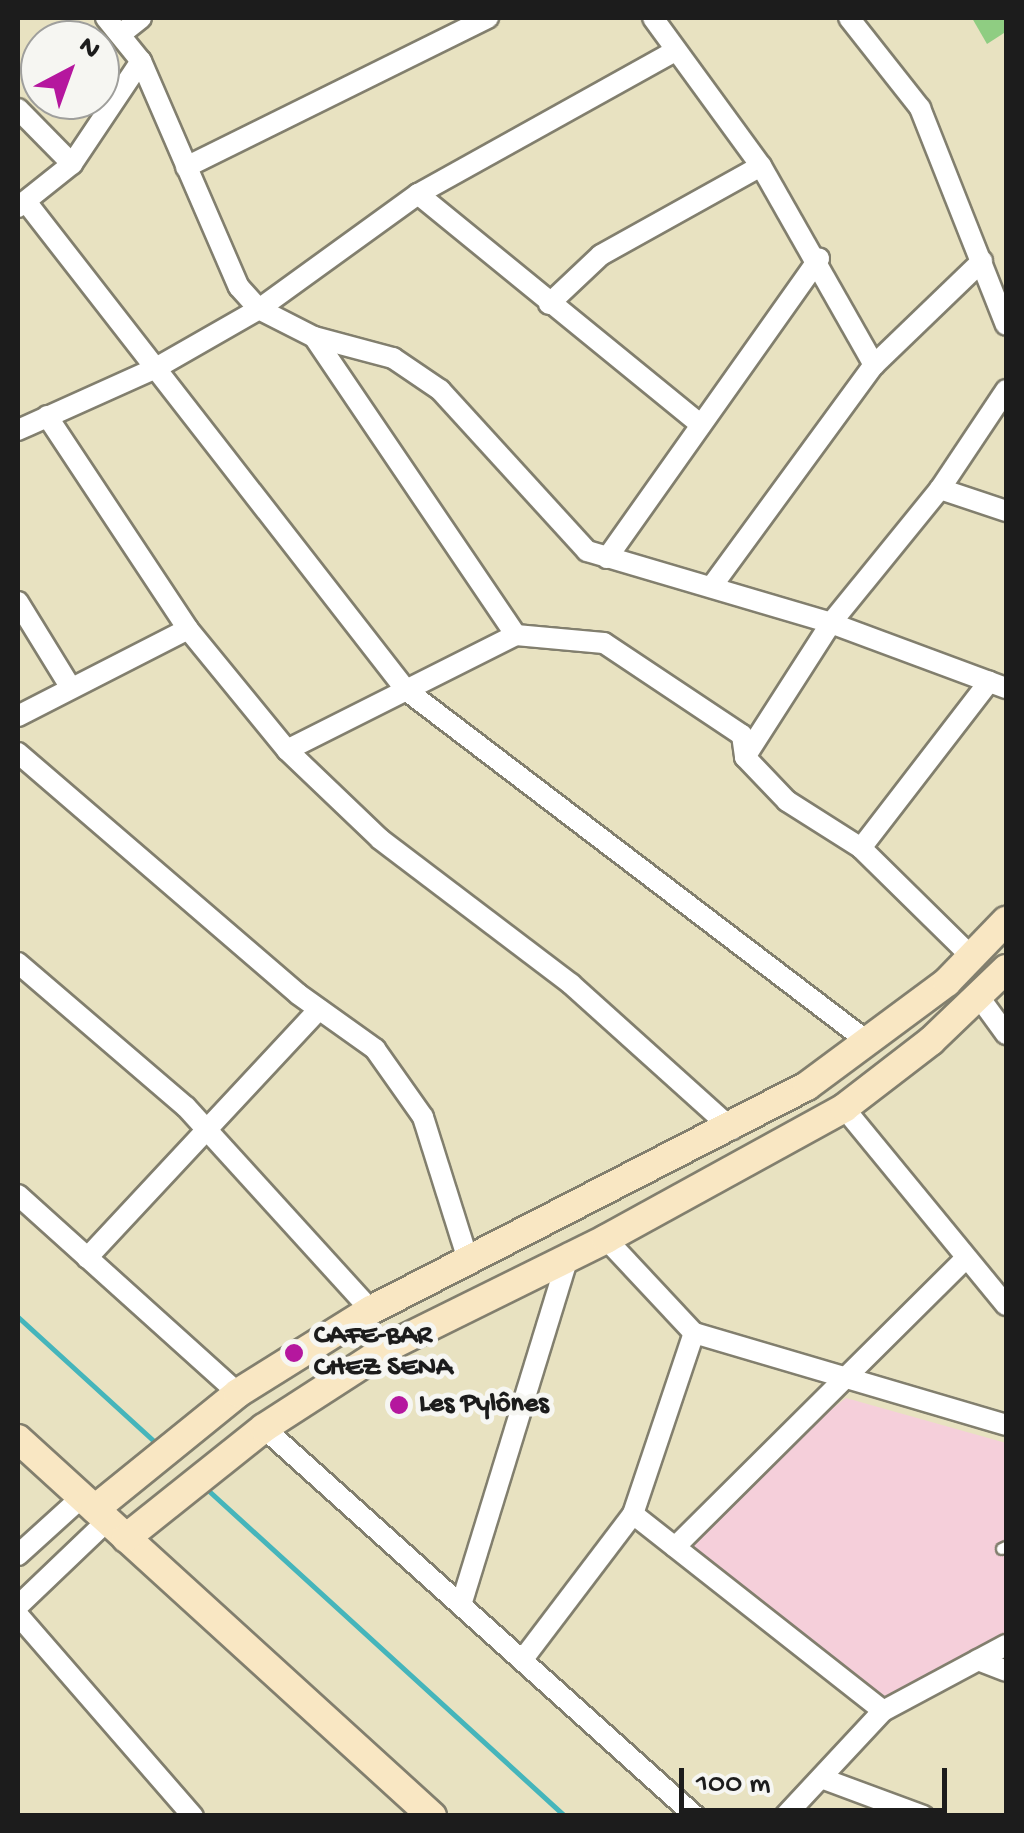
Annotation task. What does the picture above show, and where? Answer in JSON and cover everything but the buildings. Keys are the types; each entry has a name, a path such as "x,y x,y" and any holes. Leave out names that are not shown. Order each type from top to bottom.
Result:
{"street":[{"path":"106,18 141,62 240,287 259,309 314,338 393,358 440,390 587,552 832,623 998,685 861,848"},
{"path":"122,34 141,18"},
{"path":"186,167 488,18"},
{"path":"653,18 761,166 819,259 874,365"},
{"path":"849,18 920,108 1006,326"},
{"path":"18,430 156,368 259,309 418,194 674,51"},
{"path":"141,62 72,164 22,206 156,368 406,690 868,1042"},
{"path":"18,109 72,164"},
{"path":"549,304 602,255 761,166"},
{"path":"418,194 701,426"},
{"path":"607,558 819,259"},
{"path":"712,586 874,365 982,261"},
{"path":"314,338 516,635"},
{"path":"745,757 832,623 940,489 1006,390"},
{"path":"47,416 188,629 287,750 380,839 570,984 732,1129"},
{"path":"940,489 1006,511"},
{"path":"18,602 71,688"},
{"path":"18,716 188,629"},
{"path":"287,750 516,635 604,643 742,735 745,757 787,801 861,848 973,958"},
{"path":"18,753 319,1009 375,1049 423,1117 469,1263"},
{"path":"18,1606 102,1517 238,1394 371,1310 732,1129 868,1042 973,958 1006,920"},
{"path":"18,963 204,1126 371,1310"},
{"path":"18,1555 102,1517 264,1428 394,1344 568,1253 606,1239 844,1108 979,997 1006,969"},
{"path":"979,997 1006,1034"},
{"path":"87,1258 204,1126 319,1009"},
{"path":"844,1108 1006,1305"},
{"path":"18,1195 238,1394"},
{"path":"606,1239 694,1333 848,1380 1005,1421"},
{"path":"461,1605 568,1253"},
{"path":"676,1547 848,1380 966,1258"},
{"path":"523,1659 633,1514 694,1333"},
{"path":"264,1428 696,1816"},
{"path":"18,1439 432,1816"},
{"path":"633,1514 883,1711"},
{"path":"18,1615 193,1816"},
{"path":"785,1816 883,1711 1006,1644"},
{"path":"978,1660 1006,1670"},
{"path":"821,1778 922,1816"}],"shaded area":[{"path":"846,1398 1006,1443 1006,1636 882,1700 687,1542 782,1447"}],"green space":[{"path":"972,18 1006,18 1004,33 987,44"}],"waterway":[{"path":"18,1317 155,1442"},
{"path":"210,1492 565,1816"}],"place":[{"name":"CAFE-BAR CHEZ SENA","path":"294,1353"},
{"name":"Les Pylônes","path":"399,1405"}]}
